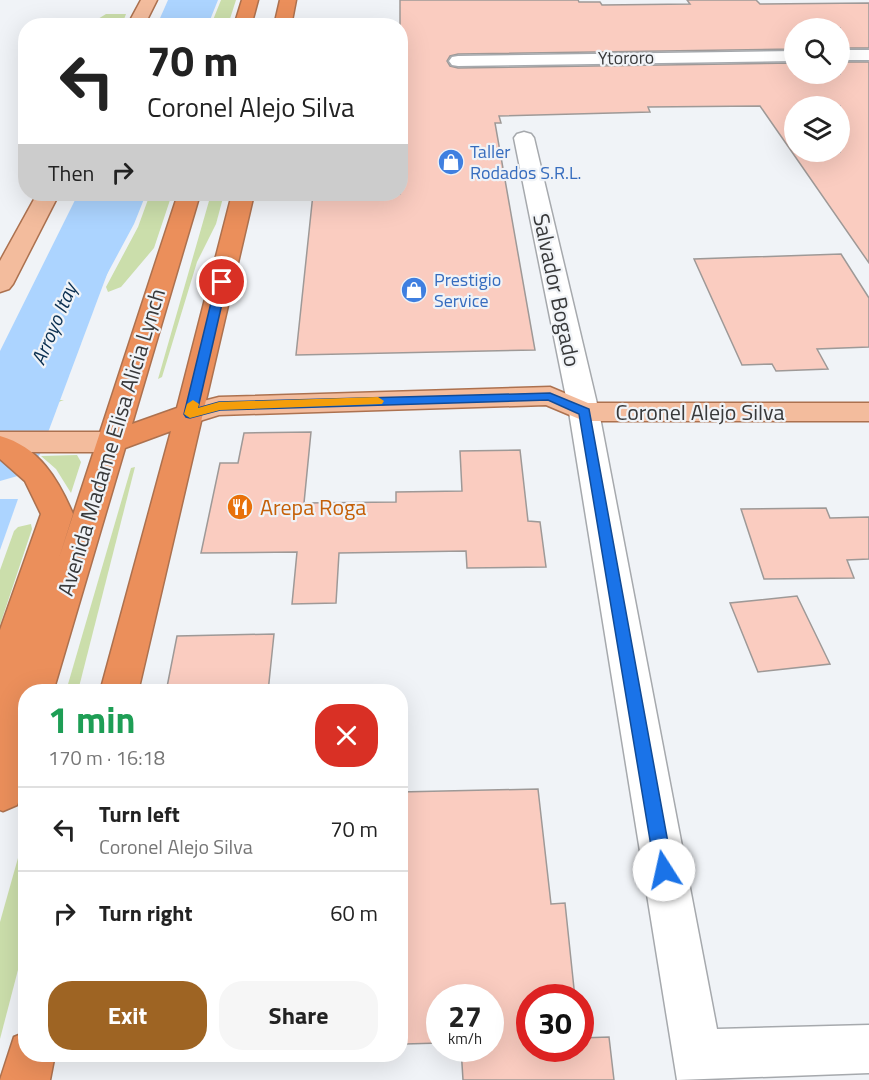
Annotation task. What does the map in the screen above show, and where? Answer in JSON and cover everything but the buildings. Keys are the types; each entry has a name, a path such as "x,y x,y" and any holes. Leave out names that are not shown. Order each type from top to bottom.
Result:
{"highway":[{"path":"244,18 250,0"},
{"path":"284,18 288,0"},
{"name":"Avenida Madame Elisa Alicia Lynch","path":"36,684 187,201"},
{"path":"121,684 241,201"},
{"name":"Coronel Alejo Silva","path":"111,442 190,414"},
{"path":"0,444 12,450 40,478 57,514 5,668 1,797"},
{"path":"1,797 18,745"},
{"path":"25,1080 29,1062"}],"main road":[{"path":"139,18 149,0"},
{"path":"0,284 44,201"},
{"name":"Coronel Alejo Silva","path":"190,414 219,406 550,396 584,412 869,412"},
{"name":"Coronel Alejo Silva","path":"0,444 111,442"}],"street":[{"path":"850,55 869,55"},
{"name":"Ytororo","path":"458,61 784,56"},
{"name":"Salvador Bogado","path":"524,138 584,412 699,1067"},
{"path":"699,1067 869,1050"}],"green space":[{"path":"221,0 236,0 230,18 214,18"},
{"path":"106,14 126,14 125,18 100,18"},
{"path":"147,201 170,201 154,248 121,287 108,292 106,287 138,227"},
{"path":"209,201 222,201 216,224 197,262 162,377 158,379"},
{"path":"0,400 64,400 42,408 0,413"},
{"path":"77,455 81,462 71,493 56,469 41,456"},
{"path":"135,467 80,684 68,684 131,468"},
{"path":"31,524 32,529 0,625 0,570 14,531 18,527"},
{"path":"18,858 18,970 0,1039 0,922"}],"water":[{"path":"168,0 218,0 211,18 160,18"},
{"path":"75,201 143,201 134,224 105,278 62,383 0,383 0,351"},
{"path":"0,499 18,499 0,550"}],"waterway":[{"name":"Arroyo Itay","path":"0,454 105,201"}],"slow traffic":[{"path":"193,404 190,414 219,406 378,401"}],"place":[{"name":"Taller Rodados S.R.L.","path":"451,162"},
{"name":"Prestigio Service","path":"414,290"},
{"name":"Arepa Roga","path":"240,507"}],"route":[{"path":"222,282 190,414 219,406 550,396 584,412 664,870"}]}
